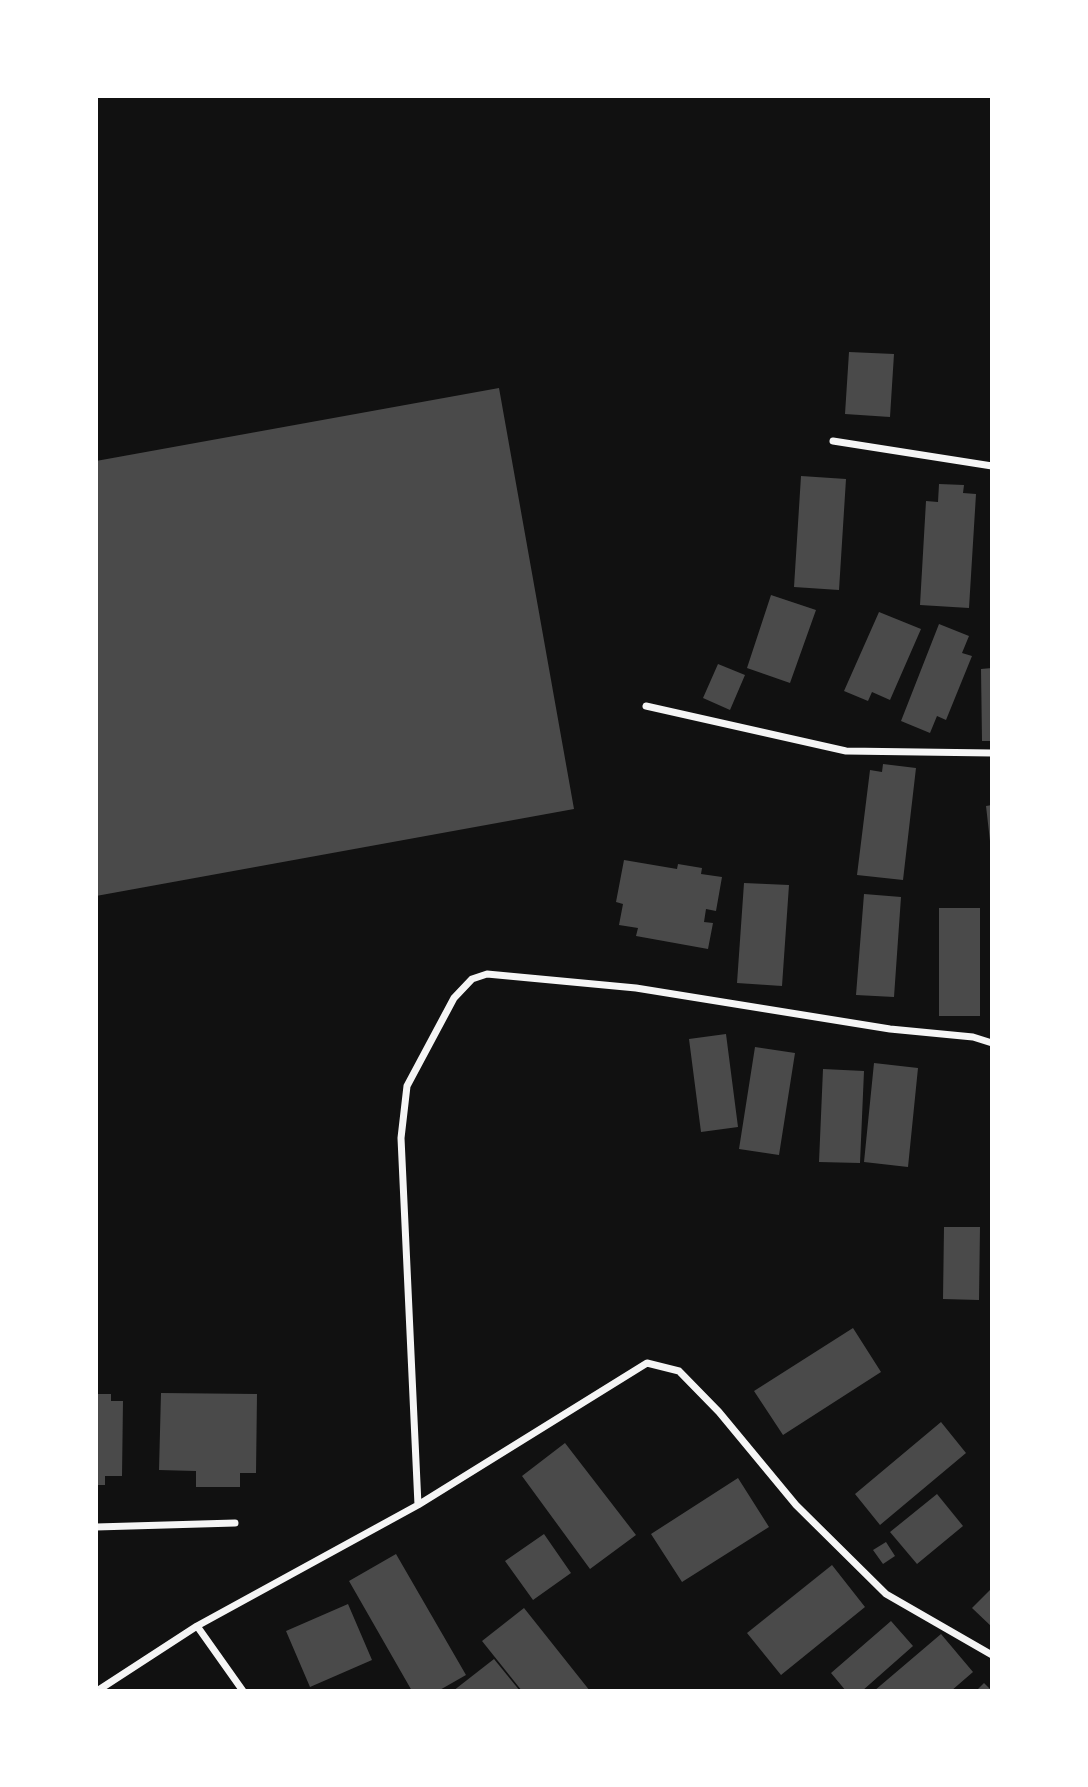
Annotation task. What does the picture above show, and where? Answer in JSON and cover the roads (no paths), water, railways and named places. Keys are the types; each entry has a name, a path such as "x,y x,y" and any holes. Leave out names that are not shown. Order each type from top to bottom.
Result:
{"street":[{"path":"832,441 992,466"},
{"path":"646,706 846,751 992,753"},
{"path":"418,1504 401,1138 407,1086 454,998 472,979 487,974 636,988 890,1029 973,1037 992,1043"},
{"path":"97,1691 197,1626 418,1504 647,1363 680,1371 719,1412 796,1505 886,1594 992,1655"},
{"path":"96,1527 235,1523"},
{"path":"197,1626 243,1691"}]}
